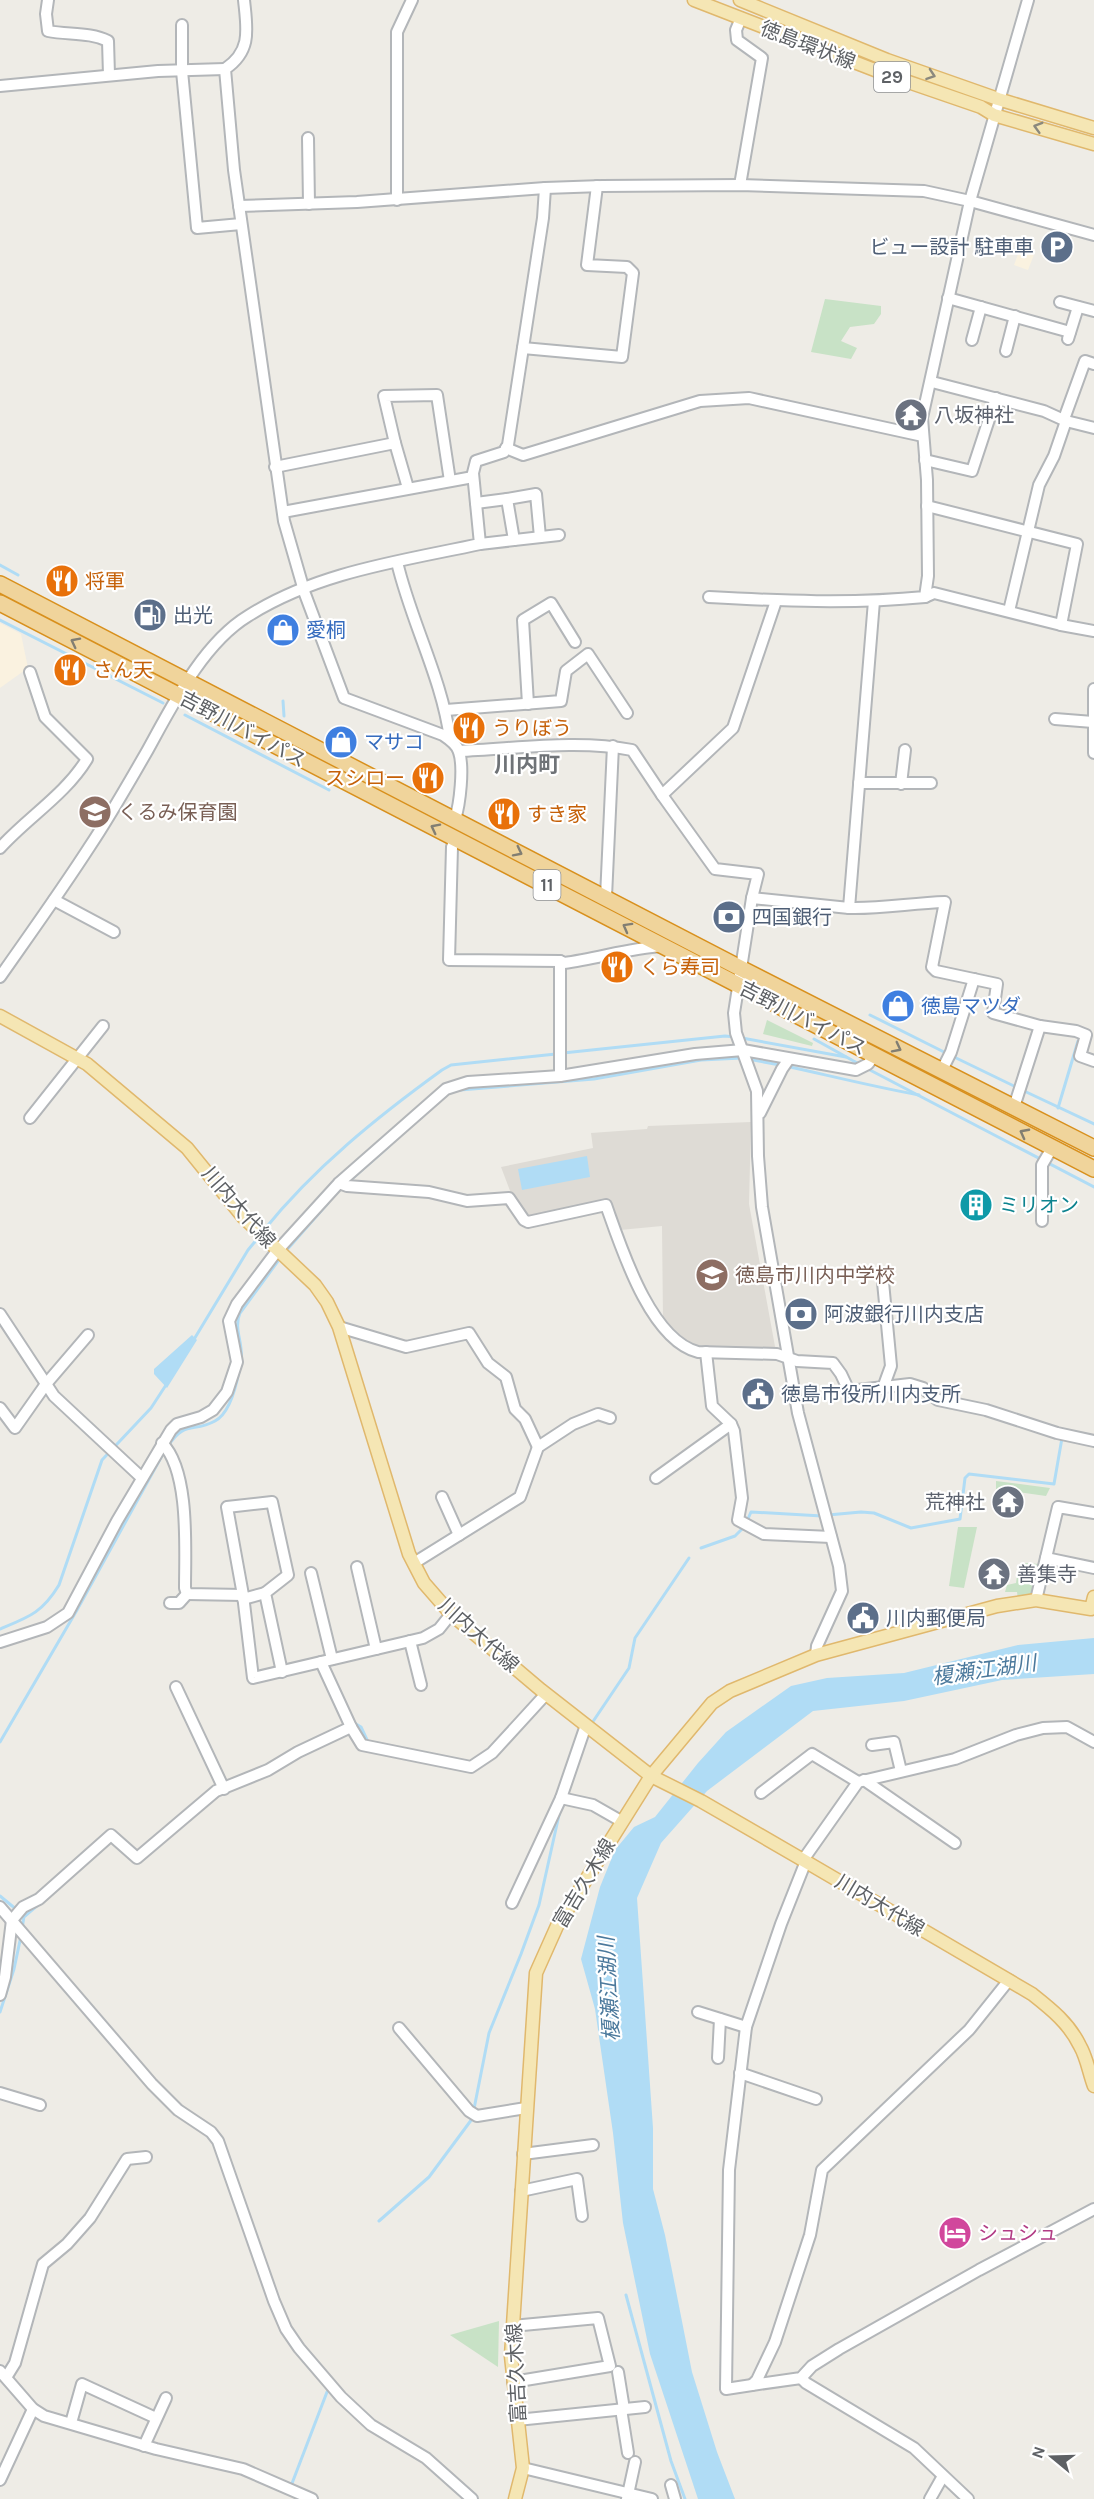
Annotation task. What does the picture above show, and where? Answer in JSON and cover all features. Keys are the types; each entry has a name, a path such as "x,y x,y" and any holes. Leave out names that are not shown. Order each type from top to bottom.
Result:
{"highway":[{"name":"吉野川バイパス","path":"0,584 606,897 740,977 867,1063 1048,1156 1094,1169"},
{"name":"吉野川バイパス","path":"0,603 662,946 947,1060 1014,1107 1094,1148"}],"main road":[{"name":"徳島環状線","path":"694,0 885,74 981,107 994,115 1094,144"},
{"name":"徳島環状線","path":"743,1 887,60 998,99 1094,128"},
{"name":"川内大代線","path":"0,1016 87,1064 188,1148 243,1217 315,1285 327,1302 339,1328 414,1563 424,1583 451,1614 546,1694 651,1776 701,1801 1009,1980 1054,2012 1069,2027 1090,2061 1094,2086"},
{"name":"富吉久木線","path":"515,2499 523,2468 513,2382 512,2326 536,1972 557,1926 621,1821 651,1776 712,1704 730,1691 816,1655 997,1606 1036,1600 1093,1605"}],"street":[{"path":"48,0 46,14 48,31 93,35 108,41 109,75"},
{"path":"0,86 158,71 225,69 237,60 247,37 244,0"},
{"path":"397,200 397,32 412,0"},
{"path":"925,597 928,576 927,506 922,418 932,382 970,201 1028,0"},
{"path":"740,185 762,58 737,39 736,30 741,18"},
{"path":"182,25 182,71 197,228 241,224"},
{"path":"225,69 228,117 241,224 275,467 296,565 344,698 443,735 450,739 459,752 458,809 454,819"},
{"path":"308,138 309,204"},
{"path":"239,206 397,200 597,186 740,185 924,191 970,201 1094,235"},
{"path":"523,348 622,357 633,273 627,267 587,265 597,186"},
{"path":"480,543 473,477 476,461 504,452 506,448 523,348 545,188"},
{"path":"948,298 1015,316 1069,336 1078,307"},
{"path":"1060,302 1094,311"},
{"path":"972,340 981,307"},
{"path":"1006,351 1015,316"},
{"path":"1009,611 1039,485 1054,456 1085,361 1094,364"},
{"path":"932,382 996,398 1094,428"},
{"path":"408,488 384,396 437,395 450,481"},
{"path":"506,448 523,455 700,401 749,398 923,436"},
{"path":"925,460 972,471 996,398"},
{"path":"275,467 395,442"},
{"path":"283,512 473,477"},
{"path":"476,503 536,494 540,537"},
{"path":"507,499 514,540"},
{"path":"927,506 1077,544 1061,625"},
{"path":"0,977 90,847 179,695 228,631 248,616 304,586 480,543 559,535"},
{"path":"397,562 403,588 446,710 450,739"},
{"path":"709,597 776,601 874,602 925,597 934,593 1094,631"},
{"path":"662,795 733,728 776,601"},
{"path":"849,908 874,602"},
{"path":"528,704 523,620 551,603 575,642"},
{"path":"446,710 561,701 566,671 588,654 627,713"},
{"path":"0,848 46,806 79,772 87,759 45,717 30,672"},
{"path":"1094,689 1094,753"},
{"path":"1055,718 1093,722"},
{"path":"459,752 614,746 632,750 715,869 758,874 752,898 734,1013 757,1091 758,1156 762,1207 798,1413 839,1566 842,1591 817,1646 816,1655"},
{"path":"606,897 614,746"},
{"path":"901,784 905,750"},
{"path":"859,783 931,783"},
{"path":"455,838 452,847 449,960 560,961 564,963 604,957 645,947 662,946"},
{"path":"752,898 874,909 911,903 945,902 932,967 936,971 997,984 993,1013 1040,1026 1076,1031 1086,1035 1080,1056 1094,1060"},
{"path":"54,900 114,932"},
{"path":"560,961 560,1076"},
{"path":"947,1060 974,980"},
{"path":"30,1118 103,1026"},
{"path":"1014,1107 1040,1026"},
{"path":"0,1642 47,1627 68,1613 142,1478 166,1447 177,1424 201,1417 213,1410 227,1392 237,1362 229,1321 237,1304 342,1184 424,1106 446,1089 468,1082 560,1076 695,1054 743,1049 786,1064 867,1063"},
{"path":"758,1116 786,1064"},
{"path":"1042,1221 1048,1156"},
{"path":"342,1184 429,1192 467,1201 509,1198 524,1220 528,1222 606,1205 633,1278 653,1314 686,1348 706,1352 777,1354 788,1358 833,1363 849,1391 910,1384 923,1388 938,1400 986,1410 1057,1433 1094,1441"},
{"path":"883,1282 891,1366 883,1388"},
{"path":"0,1314 54,1396 142,1478"},
{"path":"339,1328 406,1347 469,1333 488,1363 506,1377 515,1409 525,1419 538,1448"},
{"path":"0,1408 15,1428 46,1384 88,1335"},
{"path":"706,1352 712,1406 735,1431 742,1497 738,1520 764,1534 831,1537"},
{"path":"414,1563 520,1497 538,1448 573,1424 598,1414 610,1418"},
{"path":"656,1478 731,1424"},
{"path":"166,1447 182,1485 185,1588 188,1594"},
{"path":"442,1497 459,1535"},
{"path":"170,1603 179,1603 188,1594 243,1597 265,1593 288,1575 272,1502 227,1507 243,1597 253,1678 423,1638 439,1629 451,1614"},
{"path":"1036,1600 1058,1507 1094,1513"},
{"path":"1046,1558 1094,1568"},
{"path":"357,1567 376,1649"},
{"path":"311,1573 326,1660 351,1727 362,1744 471,1767 492,1753 546,1694"},
{"path":"265,1593 282,1672"},
{"path":"410,1641 421,1685"},
{"path":"176,1688 224,1789"},
{"path":"512,1903 561,1798 586,1725"},
{"path":"0,1995 18,1921 39,1899 111,1835 137,1858 210,1794 268,1770 298,1752 351,1727"},
{"path":"1094,1742 1067,1727 1043,1728 1016,1735 955,1759 861,1781 804,1861 747,2027 740,2073 729,2170 726,2389 801,2378 812,2366 839,2349 979,2270 1094,2209"},
{"path":"873,1745 894,1742 901,1771"},
{"path":"761,1793 812,1754 861,1781 955,1843"},
{"path":"561,1798 593,1805 621,1821"},
{"path":"0,1907 18,1921 152,2084 178,2110 211,2132 218,2141 274,2301 286,2329 299,2348 341,2397 371,2425 426,2458 472,2499"},
{"path":"752,2385 757,2380 775,2342 789,2300 810,2235 822,2170 828,2167 882,2112 969,2030 1009,1980"},
{"path":"698,2012 747,2027"},
{"path":"718,2058 720,2019"},
{"path":"399,2028 473,2114 477,2116 526,2108"},
{"path":"740,2073 816,2098"},
{"path":"0,2093 40,2105"},
{"path":"523,2154 593,2145"},
{"path":"146,2157 127,2159 90,2218 67,2244 43,2264 15,2363 3,2374 33,2409 44,2416 144,2446 243,2469 312,2499"},
{"path":"521,2191 578,2179 582,2216"},
{"path":"512,2326 598,2318 610,2366 513,2382"},
{"path":"618,2372 628,2453"},
{"path":"801,2378 914,2448 968,2499"},
{"path":"71,2423 82,2384 156,2418"},
{"path":"144,2446 166,2398"},
{"path":"517,2420 645,2407"},
{"path":"0,2480 33,2409"},
{"path":"628,2497 636,2463"},
{"path":"523,2468 628,2497 652,2499"},
{"path":"930,2499 943,2476"},
{"path":"671,2485 675,2499"}],"shaded area":[{"path":"1021,246 1035,252 1028,270 1014,265"},
{"path":"0,623 21,634 28,668 0,688"},
{"name":"徳島市川内中学校","path":"751,1122 749,1204 776,1352 698,1349 689,1344 663,1319 662,1226 620,1230 609,1200 565,1208 531,1218 526,1215 512,1196 501,1167 593,1148 591,1133 647,1129 648,1126"}],"green space":[{"path":"825,299 881,306 881,314 874,324 850,327 841,341 857,348 851,359 811,352"},
{"path":"767,1020 813,1043 812,1046 763,1034"},
{"path":"996,1481 1050,1488 1046,1496 996,1489"},
{"path":"958,1527 977,1527 964,1588 949,1586"},
{"path":"1025,1563 1039,1564 1035,1588 1030,1597 1018,1599 1017,1592 1005,1592 1007,1585 1016,1583 1018,1569 1023,1570"},
{"path":"499,2321 498,2367 450,2335"}],"water":[{"path":"587,1156 590,1177 522,1190 518,1169"},
{"path":"192,1335 197,1340 167,1388 154,1374 154,1369"},
{"name":"榎瀬江湖川","path":"1094,1638 1094,1674 1002,1680 904,1701 813,1711 707,1791 661,1843 637,1898 653,2128 653,2189 665,2235 692,2372 717,2452 735,2499 698,2499 650,2354 623,2223 595,2009 581,1959 600,1887 615,1850 634,1827 655,1817 726,1732 791,1686 827,1678 904,1673 1018,1645"}],"waterway":[{"path":"0,565 18,575"},
{"path":"0,620 163,703"},
{"path":"283,701 284,716"},
{"path":"185,715 329,790"},
{"path":"870,1015 946,1053"},
{"path":"563,1053 725,1036 735,1037"},
{"path":"742,1038 846,1057"},
{"path":"814,1039 859,1064"},
{"path":"1058,1108 1078,1041"},
{"path":"264,1230 304,1185 347,1144 442,1070 451,1065 556,1054"},
{"path":"952,1056 1016,1087"},
{"path":"460,1090 594,1079 701,1060 742,1058"},
{"path":"748,1059 780,1065"},
{"path":"786,1066 919,1095"},
{"path":"868,1069 1094,1187"},
{"path":"1022,1090 1094,1124"},
{"path":"347,1183 389,1146"},
{"path":"285,1252 328,1203"},
{"path":"193,1341 248,1250 258,1238"},
{"path":"241,1362 238,1325 240,1313 281,1257"},
{"path":"168,1446 179,1433 215,1421 225,1412 232,1399 239,1371"},
{"path":"0,1629 34,1613 53,1594 59,1585 102,1460 151,1408 166,1385"},
{"path":"828,1515 874,1513 911,1528 960,1519 965,1478 969,1474 1054,1484 1062,1438"},
{"path":"0,1742 77,1610 164,1452"},
{"path":"747,1521 751,1512 822,1516"},
{"path":"701,1548 735,1536 744,1527"},
{"path":"592,1723 629,1668 635,1638 689,1558"},
{"path":"356,1724 361,1727 368,1742"},
{"path":"379,2221 429,2177 472,2119 489,2033 539,1905 559,1815"},
{"path":"0,1896 17,1910"},
{"path":"25,1916 39,1904"},
{"path":"22,1929 24,1916"},
{"path":"0,2012 14,1969 21,1936"},
{"path":"626,2295 671,2461 685,2499"},
{"path":"291,2486 327,2392"}],"place":[{"name":"ビュー設計 駐車車","path":"1057,247"},
{"name":"八坂神社","path":"911,415"},
{"name":"将軍","path":"62,581"},
{"name":"出光","path":"150,615"},
{"name":"愛桐","path":"283,630"},
{"name":"さん天","path":"70,670"},
{"name":"うりぼう","path":"469,728"},
{"name":"マサコ","path":"341,742"},
{"name":"スシロー","path":"428,778"},
{"name":"くるみ保育園","path":"95,812"},
{"name":"すき家","path":"504,814"},
{"name":"四国銀行","path":"729,917"},
{"name":"くら寿司","path":"617,967"},
{"name":"徳島マツダ","path":"898,1006"},
{"name":"ミリオン","path":"976,1205"},
{"name":"徳島市川内中学校","path":"712,1275"},
{"name":"阿波銀行川内支店","path":"801,1314"},
{"name":"徳島市役所川内支所","path":"758,1394"},
{"name":"荒神社","path":"1008,1502"},
{"name":"善集寺","path":"994,1574"},
{"name":"川内郵便局","path":"863,1618"},
{"name":"シュシュ","path":"955,2233"}],"district":[{"name":"川内町","path":"527,764"}]}
